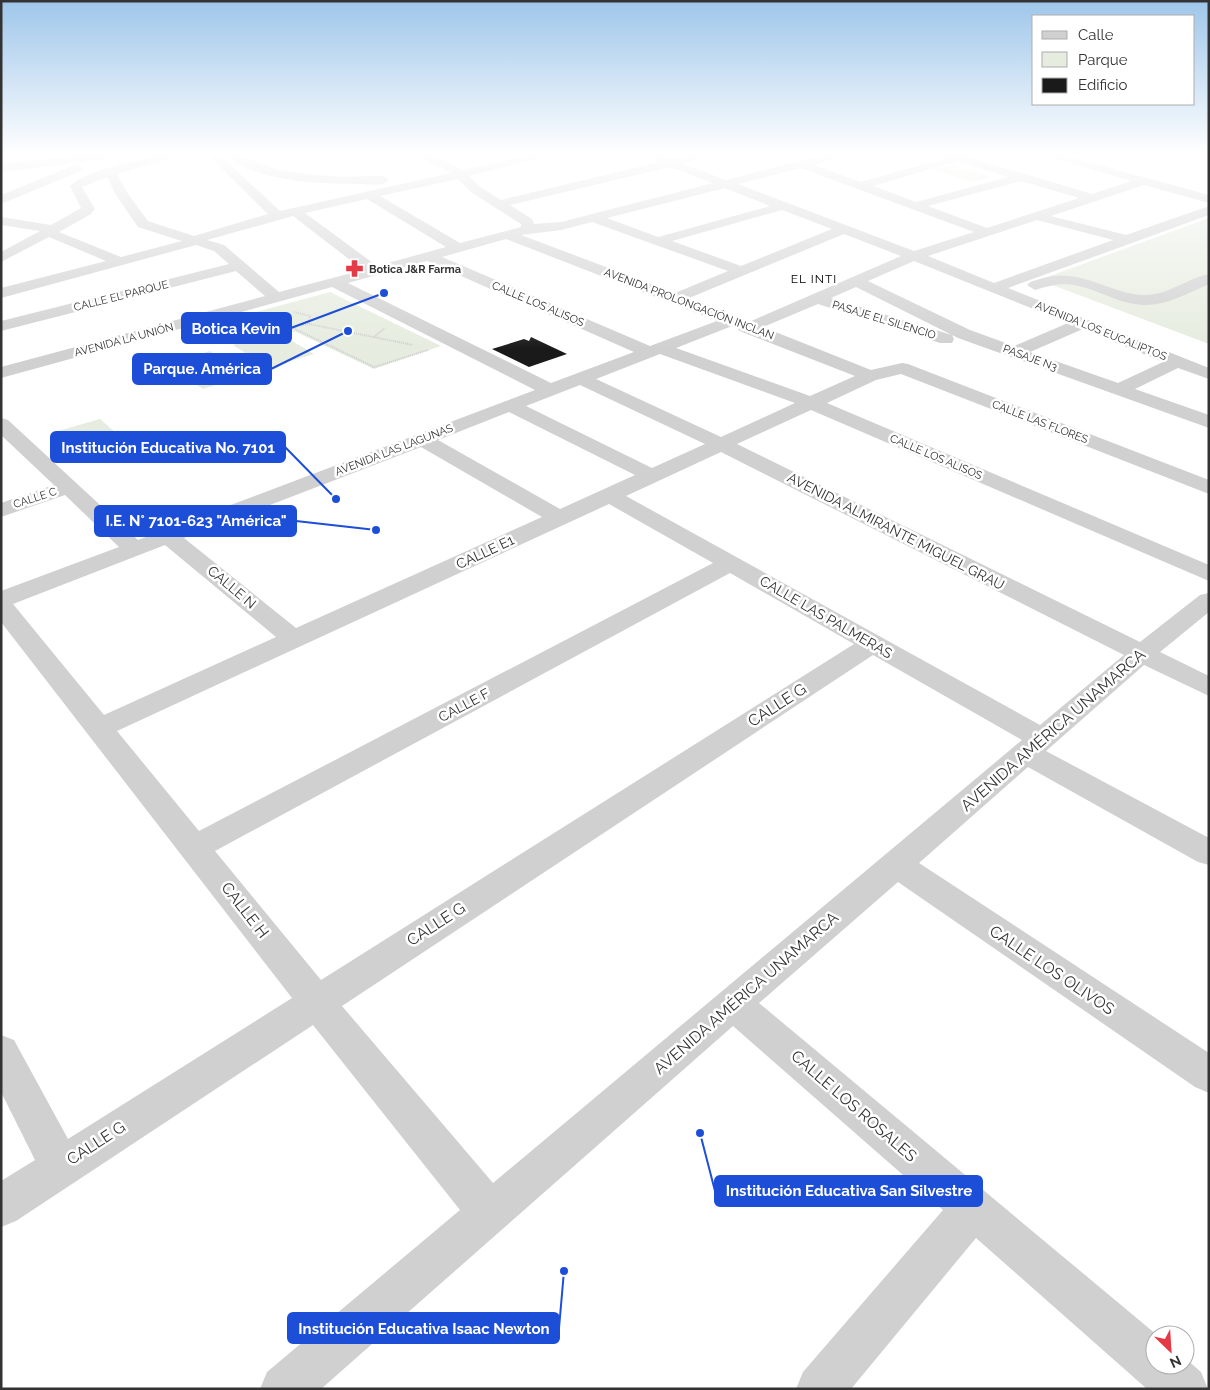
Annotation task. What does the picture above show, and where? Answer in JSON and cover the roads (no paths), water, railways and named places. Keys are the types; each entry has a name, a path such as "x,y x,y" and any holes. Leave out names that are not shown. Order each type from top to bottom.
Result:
{"street":[{"path":"41,219 47,229"},
{"path":"5,253 68,219"},
{"path":"139,219 143,224 220,248 277,298"},
{"path":"1,293 184,245 194,240 268,219"},
{"path":"304,219 374,271"},
{"path":"409,219 458,248"},
{"path":"522,219 527,222 528,229 551,228 590,219"},
{"path":"596,219 742,271"},
{"path":"658,241 737,219"},
{"path":"816,219 919,254"},
{"path":"826,219 919,254"},
{"path":"950,219 986,232"},
{"name":"AVENIDA LAS LAGUNAS","path":"1,600 655,350 816,298 919,254 1027,219"},
{"path":"1047,219 1124,240"},
{"path":"994,288 1184,219"},
{"path":"1,221 47,229 120,262"},
{"name":"AVENIDA LA UNIÓN","path":"1,373 528,229"},
{"path":"675,298 845,230"},
{"name":"AVENIDA PROLONGACIÓN INCLAN","path":"507,234 675,298 870,376"},
{"name":"AVENIDA LOS EUCALIPTOS","path":"919,254 994,288 1209,374"},
{"name":"CALLE LOS ALISOS","path":"428,256 655,350 811,403 1209,574"},
{"name":"CALLE EL PARQUE","path":"1,326 241,265"},
{"path":"1010,294 1047,281 1066,279 1085,282 1124,296 1153,300 1209,277"},
{"name":"PASAJE N3","path":"856,281 958,337 1014,352 1209,422"},
{"path":"334,282 550,390"},
{"name":"PASAJE EL SILENCIO","path":"816,298 879,320 958,337"},
{"path":"1,305 20,322"},
{"path":"1014,352 1081,324"},
{"path":"870,376 916,360 958,337"},
{"name":"CALLE LAS FLORES","path":"916,360 1209,488"},
{"path":"1118,390 1176,362"},
{"name":"CALLE E1","path":"100,728 870,376"},
{"name":"AVENIDA ALMIRANTE MIGUEL GRAU","path":"581,379 722,444 1209,687"},
{"path":"509,406 651,475"},
{"path":"4,430 135,549"},
{"path":"422,439 559,518"},
{"name":"CALLE C","path":"1,510 68,487"},
{"name":"CALLE LAS PALMERAS","path":"609,494 872,644 1034,746 1088,784 1209,853"},
{"name":"CALLE N","path":"168,536 294,639"},
{"name":"CALLE F","path":"196,847 732,563"},
{"name":"AVENIDA AMÉRICA UNAMARCA","path":"284,1389 1141,654 1209,600"},
{"name":"CALLE H","path":"1,605 196,847 316,1000 490,1213"},
{"name":"CALLE G","path":"1,1206 316,1000 872,644"},
{"name":"CALLE LOS OLIVOS","path":"896,864 1209,1076"},
{"name":"CALLE LOS ROSALES","path":"734,1004 1145,1355"},
{"path":"1,1052 60,1166"},
{"path":"820,1389 973,1208"},
{"name":"CALLE LOS ROSALES","path":"1168,1375 1184,1389"}],"place":[{"name":"Botica J&R Farma","path":"355,269"},
{"name":"Botica Kevin","path":"384,293"},
{"name":"Parque. América","path":"348,331"},
{"name":"Institución Educativa No. 7101","path":"336,499"},
{"name":"I.E. N° 7101-623 \"América\"","path":"376,530"},
{"name":"Institución Educativa San Silvestre","path":"700,1133"},
{"name":"Institución Educativa Isaac Newton","path":"564,1271"}],"district":[{"name":"EL INTI","path":"814,279"}]}
